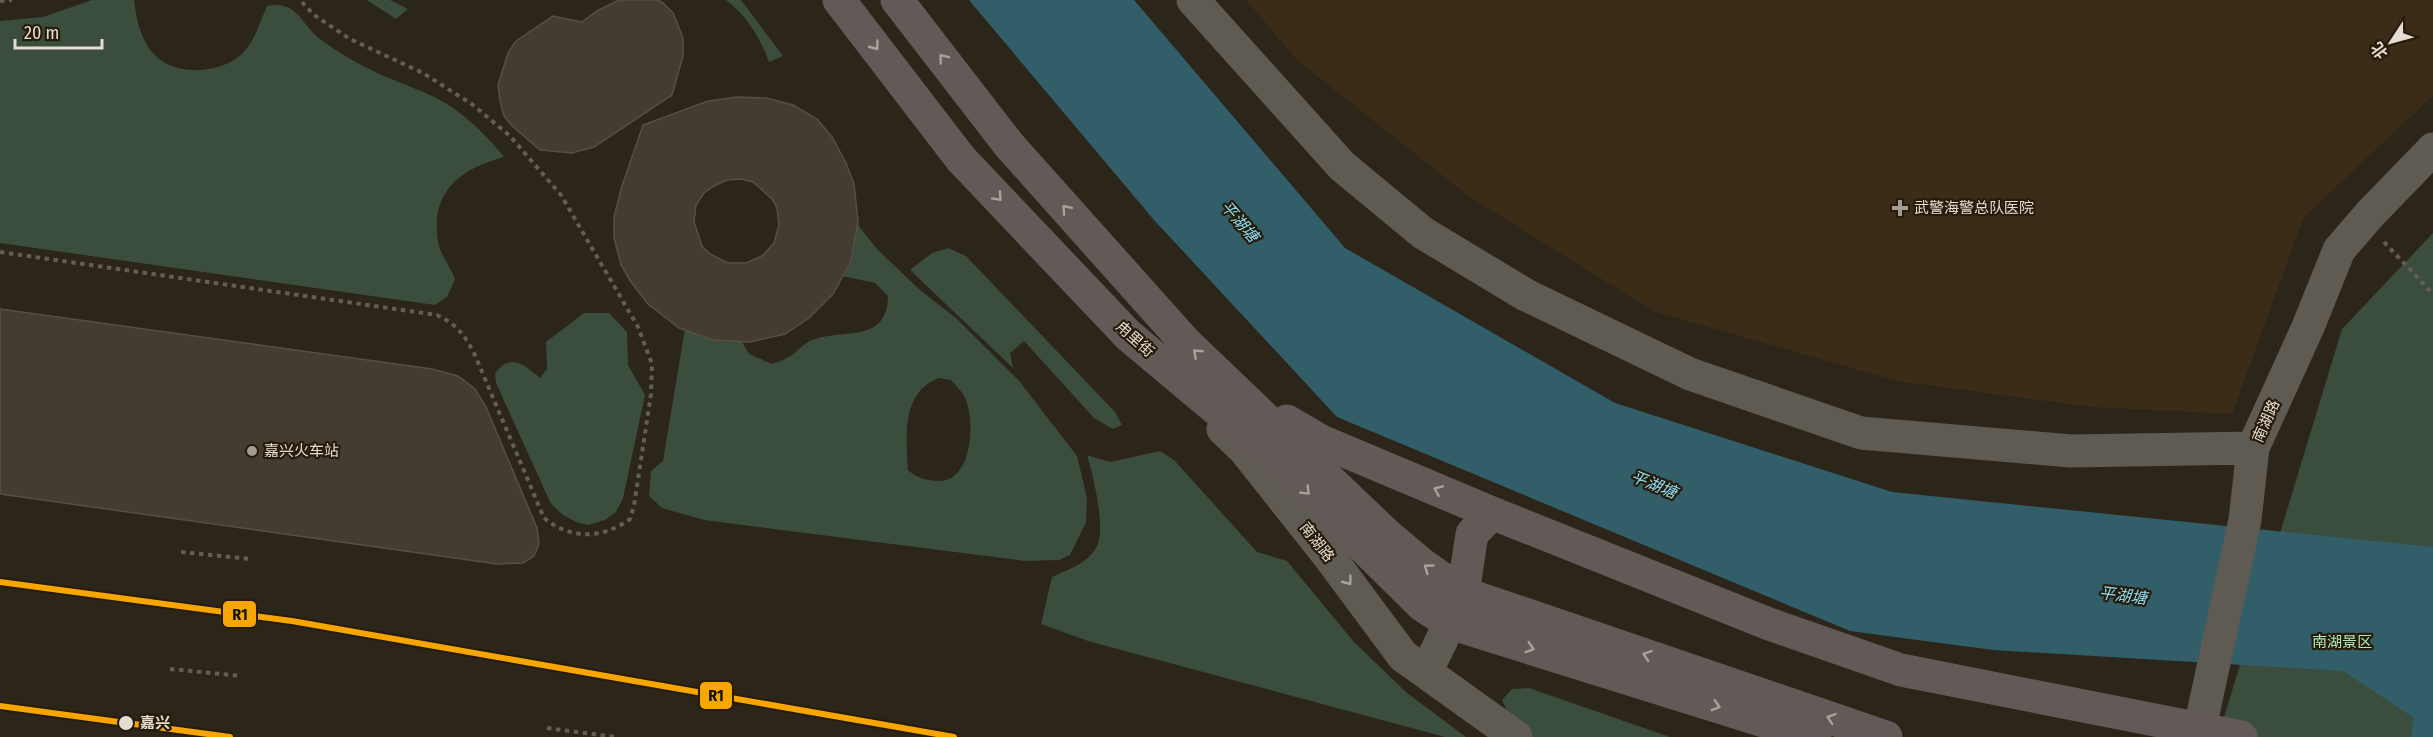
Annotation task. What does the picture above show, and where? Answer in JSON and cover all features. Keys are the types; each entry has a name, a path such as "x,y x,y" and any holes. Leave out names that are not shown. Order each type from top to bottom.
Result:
{"main road":[{"name":"甪里街","path":"839,0 961,159 1128,334 1264,449 1422,606 1462,627 1815,737"},
{"path":"897,0 1009,145 1186,343 1385,532 1423,565 1463,593 1886,737"},
{"path":"1240,393 1320,441 1769,624 1901,670 2199,733 2241,737"},
{"path":"1463,593 1472,534 1492,513"}],"street":[{"path":"1193,0 1342,165 1423,233 1526,295 1690,374 1861,433 2071,451 2253,448"},
{"name":"南湖路","path":"2199,733 2245,520 2253,448 2308,327 2339,250 2433,149"},
{"name":"南湖路","path":"1128,334 1244,449 1328,555 1403,656 1516,737"},
{"path":"1426,672 1462,627"}],"path":[{"path":"0,1 12,0"},
{"path":"0,252 437,315 452,322 464,334 544,518 558,530 578,534 605,534 630,519 651,394 652,364 638,327 561,195 510,136 473,105 423,73 350,39 314,15 300,0"},
{"path":"2364,221 2432,293"},
{"path":"181,552 251,559"},
{"path":"170,669 241,676"},
{"path":"547,728 615,737"}],"shaded area":[{"name":"武警海警总队医院","path":"1246,0 2433,0 2433,96 2304,217 2232,414 2090,407 1896,381 1655,312 1471,198 1298,61"}],"green space":[{"path":"92,0 134,0 139,28 150,50 169,65 197,70 218,67 237,58 247,48 267,6 286,7 298,15 320,39 343,55 424,92 455,109 485,135 504,157 474,168 452,185 444,196 437,224 438,242 455,279 447,297 435,305 0,243 0,21 43,17"},
{"path":"367,0 390,0 408,9 396,19"},
{"path":"726,0 741,0 783,56 769,62 752,28"},
{"path":"835,196 877,249 919,289 957,319 1020,382 1077,456 1087,498 1086,522 1070,555 1059,560 1025,561 704,520 662,508 649,496 651,471 663,461 686,323 733,326 749,354 772,364 789,357 808,342 870,329 886,312 888,296 875,283 813,270","holes":["939,378 951,380 964,395 968,409 970,421 968,449 958,472 949,479 937,481 925,479 908,470 907,430 912,405 927,385"]},
{"name":"南湖景区","path":"2433,233 2433,737 2218,737 2342,329"},
{"path":"948,248 966,256 1115,412 1122,425 1113,429 1094,418 1024,341 1010,353 1013,368 910,270 932,253"},
{"path":"584,313 609,313 627,332 628,365 645,395 623,498 616,512 605,520 588,525 563,515 551,504 496,383 495,373 507,363 512,362 523,365 540,378 547,369 546,342"},
{"path":"1160,451 1174,460 1257,552 1287,561 1354,642 1407,693 1466,737 1445,737 1088,641 1041,624 1052,577 1089,557 1097,546 1100,527 1098,501 1087,455 1110,462"},
{"path":"1529,688 1670,737 1531,737 1511,720 1502,700 1512,689"}],"water":[{"name":"平湖塘","path":"969,0 1134,0 1345,248 1615,403 1892,492 2433,547 2433,737 2411,737 2414,718 2343,671 1993,650 1850,631 1337,417 1154,220"}],"building":[{"path":"619,0 656,0 662,2 673,13 683,38 683,56 672,95 594,147 572,153 540,150 504,116 498,85 508,53 516,41 553,16 582,22"},
{"path":"737,97 766,98 793,105 817,119 832,137 854,184 858,222 851,261 833,294 809,318 785,334 750,342 713,340 679,328 648,304 621,265 614,238 614,217 643,125 708,101","holes":["741,179 753,182 772,199 777,208 779,225 774,243 762,256 746,263 728,263 710,254 702,246 694,222 696,205 704,193 727,180"]},
{"name":"嘉兴火车站","path":"0,309 432,369 458,376 475,389 486,407 537,528 539,544 534,556 523,563 497,564 0,494"}],"transit line":[{"name":"R1","path":"0,582 292,621 954,737"},
{"name":"R1","path":"0,706 230,737"}],"place":[{"name":"武警海警总队医院","path":"1900,208"},
{"name":"嘉兴火车站","path":"252,451"},
{"name":"嘉兴","path":"126,723"}]}
